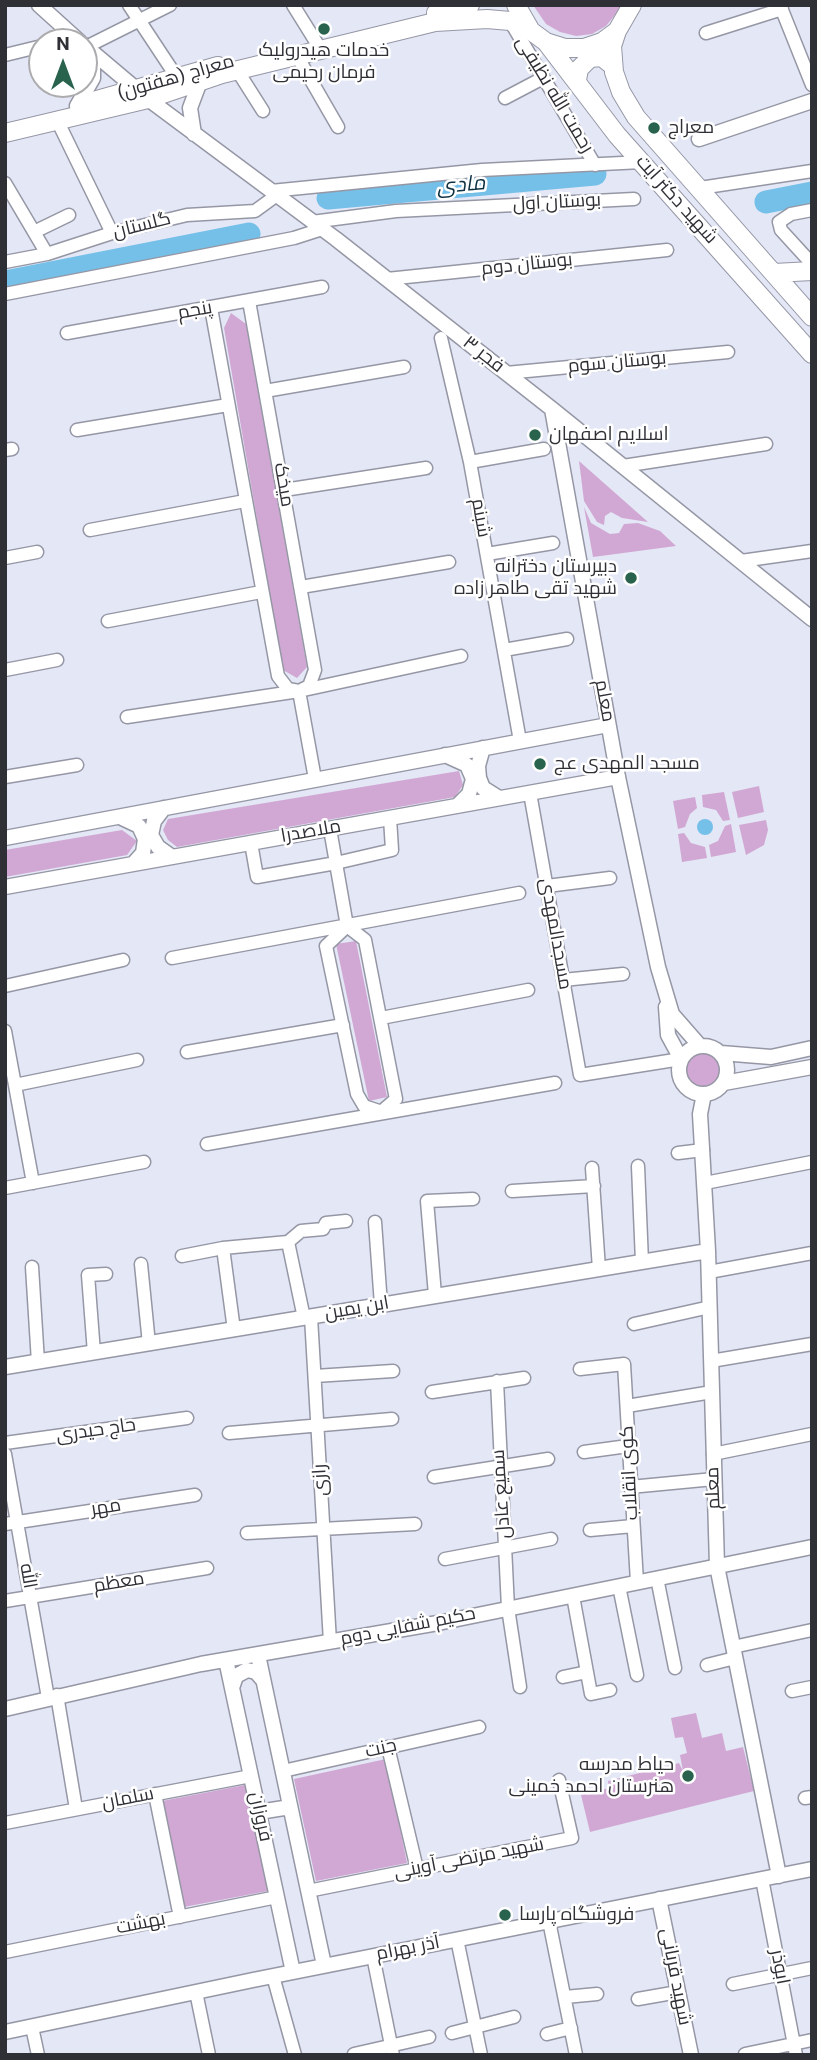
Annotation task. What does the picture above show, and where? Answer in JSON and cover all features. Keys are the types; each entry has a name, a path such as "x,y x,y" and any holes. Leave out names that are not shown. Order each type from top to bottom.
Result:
{"main road":[{"name":"معراج (هفتون)","path":"5,123 77,106 199,83 237,70 297,57 318,46 470,5"},
{"path":"513,13 546,42 565,48 584,48 602,42 617,31 632,5"},
{"name":"معراج (هفتون)","path":"5,133 142,94 176,76 435,22 487,19 513,13"},
{"name":"شهید دکتر آیت","path":"617,31 612,46 613,66 621,92 636,117 812,317"},
{"name":"شهید دکتر آیت","path":"546,42 642,162 812,354"},
{"path":"577,80 579,69 590,58 603,57 613,66"},
{"path":"774,273 812,271"},
{"path":"796,298 812,277"}],"street":[{"name":"فجر ۳","path":"39,5 64,28"},
{"path":"129,5 176,76"},
{"path":"98,39 140,22 170,5"},
{"path":"293,5 318,46"},
{"path":"706,33 781,7 812,85"},
{"name":"رحمت الله نظیفی","path":"513,13 543,78 595,165 642,162"},
{"path":"5,55 28,49"},
{"name":"فجر ۳","path":"98,57 194,134 387,279 812,619"},
{"path":"297,57 338,127"},
{"path":"237,70 263,111"},
{"path":"505,97 543,78"},
{"path":"194,134 190,108 199,83"},
{"path":"77,106 82,98"},
{"path":"699,139 812,101"},
{"path":"57,120 112,233"},
{"path":"274,193 482,170 595,165"},
{"path":"700,188 812,171"},
{"path":"6,185 47,254"},
{"name":"گلستان","path":"5,262 47,254 112,233 187,215 255,211 274,193"},
{"name":"بوستان اول","path":"5,294 295,238 317,225 396,211 634,199"},
{"path":"812,210 791,214 779,222 781,230 812,264"},
{"path":"34,232 69,215"},
{"name":"بوستان دوم","path":"387,279 667,250"},
{"name":"پنجم","path":"67,333 322,287"},
{"name":"میخک","path":"249,301 315,670 309,686 299,691"},
{"path":"211,308 278,676 288,689 299,691"},
{"name":"شبنم","path":"441,338 470,462 520,741"},
{"name":"بوستان سوم","path":"506,373 728,352"},
{"path":"265,391 404,367"},
{"path":"77,430 228,405"},
{"name":"معلم","path":"552,409 608,725 664,992"},
{"path":"623,466 766,444"},
{"path":"470,462 544,449"},
{"path":"284,490 426,468"},
{"path":"90,530 245,501"},
{"path":"487,555 553,543"},
{"path":"741,561 812,551"},
{"path":"5,558 37,552"},
{"path":"302,587 449,562"},
{"path":"108,621 261,592"},
{"path":"505,650 567,639"},
{"path":"127,717 299,691 461,656"},
{"path":"5,670 57,660"},
{"path":"299,691 315,779"},
{"path":"5,838 608,725"},
{"path":"483,748 478,766 479,778 483,788 499,798"},
{"path":"445,755 467,765 473,779 469,794 457,806"},
{"path":"5,777 77,765"},
{"name":"ملاصدرا","path":"5,887 618,777"},
{"name":"مسجدالمهدی","path":"530,793 580,1075 681,1059"},
{"path":"164,808 154,821 151,835 158,847 172,857"},
{"path":"120,818 134,822 143,832 143,853 134,863"},
{"path":"251,843 257,877 336,863 392,850 390,818"},
{"path":"330,829 347,926 365,940 396,1099 381,1112"},
{"path":"547,886 611,878"},
{"path":"172,958 519,893"},
{"path":"347,926 326,946 357,1094 364,1106 381,1112"},
{"path":"5,986 123,960"},
{"path":"563,980 623,974"},
{"path":"381,1018 528,990"},
{"path":"664,992 672,1014 700,1046 721,1053 771,1057 812,1048"},
{"path":"664,992 668,1035 681,1059"},
{"path":"187,1052 343,1025"},
{"path":"5,1031 33,1183"},
{"path":"700,1046 692,1048 681,1059 678,1067 682,1083 688,1089 704,1094 724,1083 727,1068 721,1053"},
{"path":"15,1085 137,1060"},
{"path":"724,1083 812,1067"},
{"path":"206,1144 555,1083"},
{"name":"معلم","path":"704,1094 700,1114 709,1272 717,1566 779,1875"},
{"path":"678,1153 703,1150"},
{"path":"5,1188 144,1162"},
{"path":"705,1183 812,1162"},
{"path":"638,1166 642,1262"},
{"path":"592,1168 599,1269"},
{"path":"512,1191 594,1186"},
{"path":"435,1296 427,1202 473,1199"},
{"path":"182,1256 223,1248 288,1242 301,1231 323,1229 326,1223 346,1220"},
{"path":"375,1222 381,1305"},
{"name":"رازی","path":"288,1242 307,1318 315,1377 330,1642"},
{"path":"223,1248 234,1330"},
{"name":"ابن یمین","path":"5,1367 708,1251"},
{"path":"709,1272 812,1254"},
{"path":"141,1264 149,1344"},
{"path":"32,1267 38,1362"},
{"path":"94,1353 89,1275 106,1274"},
{"path":"634,1324 710,1307"},
{"path":"711,1361 812,1344"},
{"name":"کوی انقلاب","path":"580,1369 624,1364 637,1582"},
{"path":"315,1377 393,1371"},
{"path":"432,1392 524,1378"},
{"name":"سمیع عادل","path":"498,1381 508,1608 520,1687"},
{"path":"627,1406 712,1392"},
{"name":"حاج حیدری","path":"5,1443 187,1418"},
{"path":"229,1433 392,1419"},
{"path":"713,1454 812,1434"},
{"path":"584,1452 628,1446"},
{"name":"الله","path":"5,1454 11,1523 53,1697 76,1810"},
{"path":"434,1477 548,1459"},
{"path":"630,1487 714,1479"},
{"name":"مهر","path":"11,1523 195,1495"},
{"path":"247,1533 415,1524"},
{"path":"590,1530 633,1526"},
{"path":"445,1559 551,1539"},
{"name":"حکیم شفایی دوم","path":"5,1709 226,1660 573,1596 812,1546"},
{"name":"معظم","path":"5,1601 207,1568"},
{"path":"657,1578 676,1668"},
{"path":"618,1586 637,1675"},
{"path":"573,1596 591,1694 610,1690"},
{"path":"707,1665 734,1652 812,1630"},
{"name":"فروزان","path":"258,1654 324,1965"},
{"name":"فروزان","path":"226,1660 293,1972"},
{"path":"233,1685 236,1676 247,1670 256,1672 262,1679"},
{"path":"563,1677 587,1672"},
{"path":"792,1692 812,1687"},
{"name":"جنت","path":"283,1771 479,1727"},
{"path":"388,1747 417,1869"},
{"name":"سلمان","path":"5,1823 251,1776"},
{"name":"شهید مرتضی آوینی","path":"308,1891 572,1838 559,1780"},
{"path":"155,1794 180,1917"},
{"path":"259,1812 290,1807"},
{"name":"آذر بهرام","path":"5,2032 324,1965 812,1869"},
{"name":"ابوذر","path":"762,1879 795,2049"},
{"name":"بهشت","path":"5,1952 277,1897"},
{"name":"شهید قربانی","path":"659,1899 691,2055"},
{"path":"549,1921 576,2055"},
{"path":"457,1939 481,2055"},
{"path":"288,1948 299,1959 310,1958 318,1951 320,1941"},
{"path":"373,1956 392,2050"},
{"path":"733,1984 812,1968"},
{"path":"273,1976 295,2055"},
{"path":"197,1992 209,2055"},
{"path":"565,1997 597,1993"},
{"path":"638,1999 678,1993"},
{"path":"452,2033 513,2017"},
{"path":"32,2026 38,2055"},
{"path":"547,2034 571,2028"},
{"path":"354,2054 392,2050 429,2037"},
{"path":"745,2054 795,2049 812,2040"}],"shaded area":[{"path":"533,5 623,5 606,26 592,34 576,36 560,32 546,24"},
{"path":"231,313 246,324 307,667 297,678 283,670 224,328"},
{"path":"579,461 648,522 622,518 611,512 605,516 604,525 597,522 584,501"},
{"path":"584,507 591,523 610,534 619,533 624,524 638,523 660,531 676,546 593,557"},
{"path":"459,771 463,785 455,797 177,847 168,840 163,830 168,819"},
{"path":"759,786 764,812 738,818 732,792"},
{"path":"724,792 730,820 723,821 716,810 703,807 702,795"},
{"path":"695,797 697,808 690,814 685,827 678,829 673,801"},
{"path":"766,820 768,830 764,845 746,855 739,825"},
{"path":"731,824 736,852 711,857 709,845 718,841 725,826"},
{"path":"122,830 137,841 127,855 5,877 5,850"},
{"path":"684,833 691,843 705,847 707,858 682,862 678,834"},
{"path":"356,941 387,1097 369,1101 336,944"},
{"path":"704,1052 717,1057 722,1070 717,1083 704,1088 691,1083 686,1070 691,1057"},
{"name":"حیاط مدرسه هنرستان احمد خمینی","path":"696,1713 702,1738 722,1733 726,1751 743,1747 754,1791 590,1832 581,1795 609,1788 608,1781 679,1763 683,1771 680,1755 687,1753 683,1737 675,1738 671,1718"},
{"path":"386,1759 407,1863 316,1881 294,1779"},
{"path":"245,1785 268,1891 184,1907 162,1801"}],"water":[{"path":"702,819 708,819 713,827 711,833 702,835 697,830 697,824"}],"waterway":[{"name":"مادی","path":"328,198 595,174"},
{"name":"مادی","path":"766,202 812,193"},
{"name":"مادی","path":"5,282 249,234"}],"place":[{"name":"خدمات هیدرولیک فرمان رحیمی","path":"324,29"},
{"name":"معراج","path":"654,128"},
{"name":"اسلایم اصفهان","path":"535,435"},
{"name":"دبیرستان دخترانه شهید تقی طاهر زاده","path":"631,578"},
{"name":"مسجد المهدی عج","path":"540,764"},
{"name":"حیاط مدرسه هنرستان احمد خمینی","path":"688,1776"},
{"name":"فروشگاه پارسا","path":"505,1915"}]}
